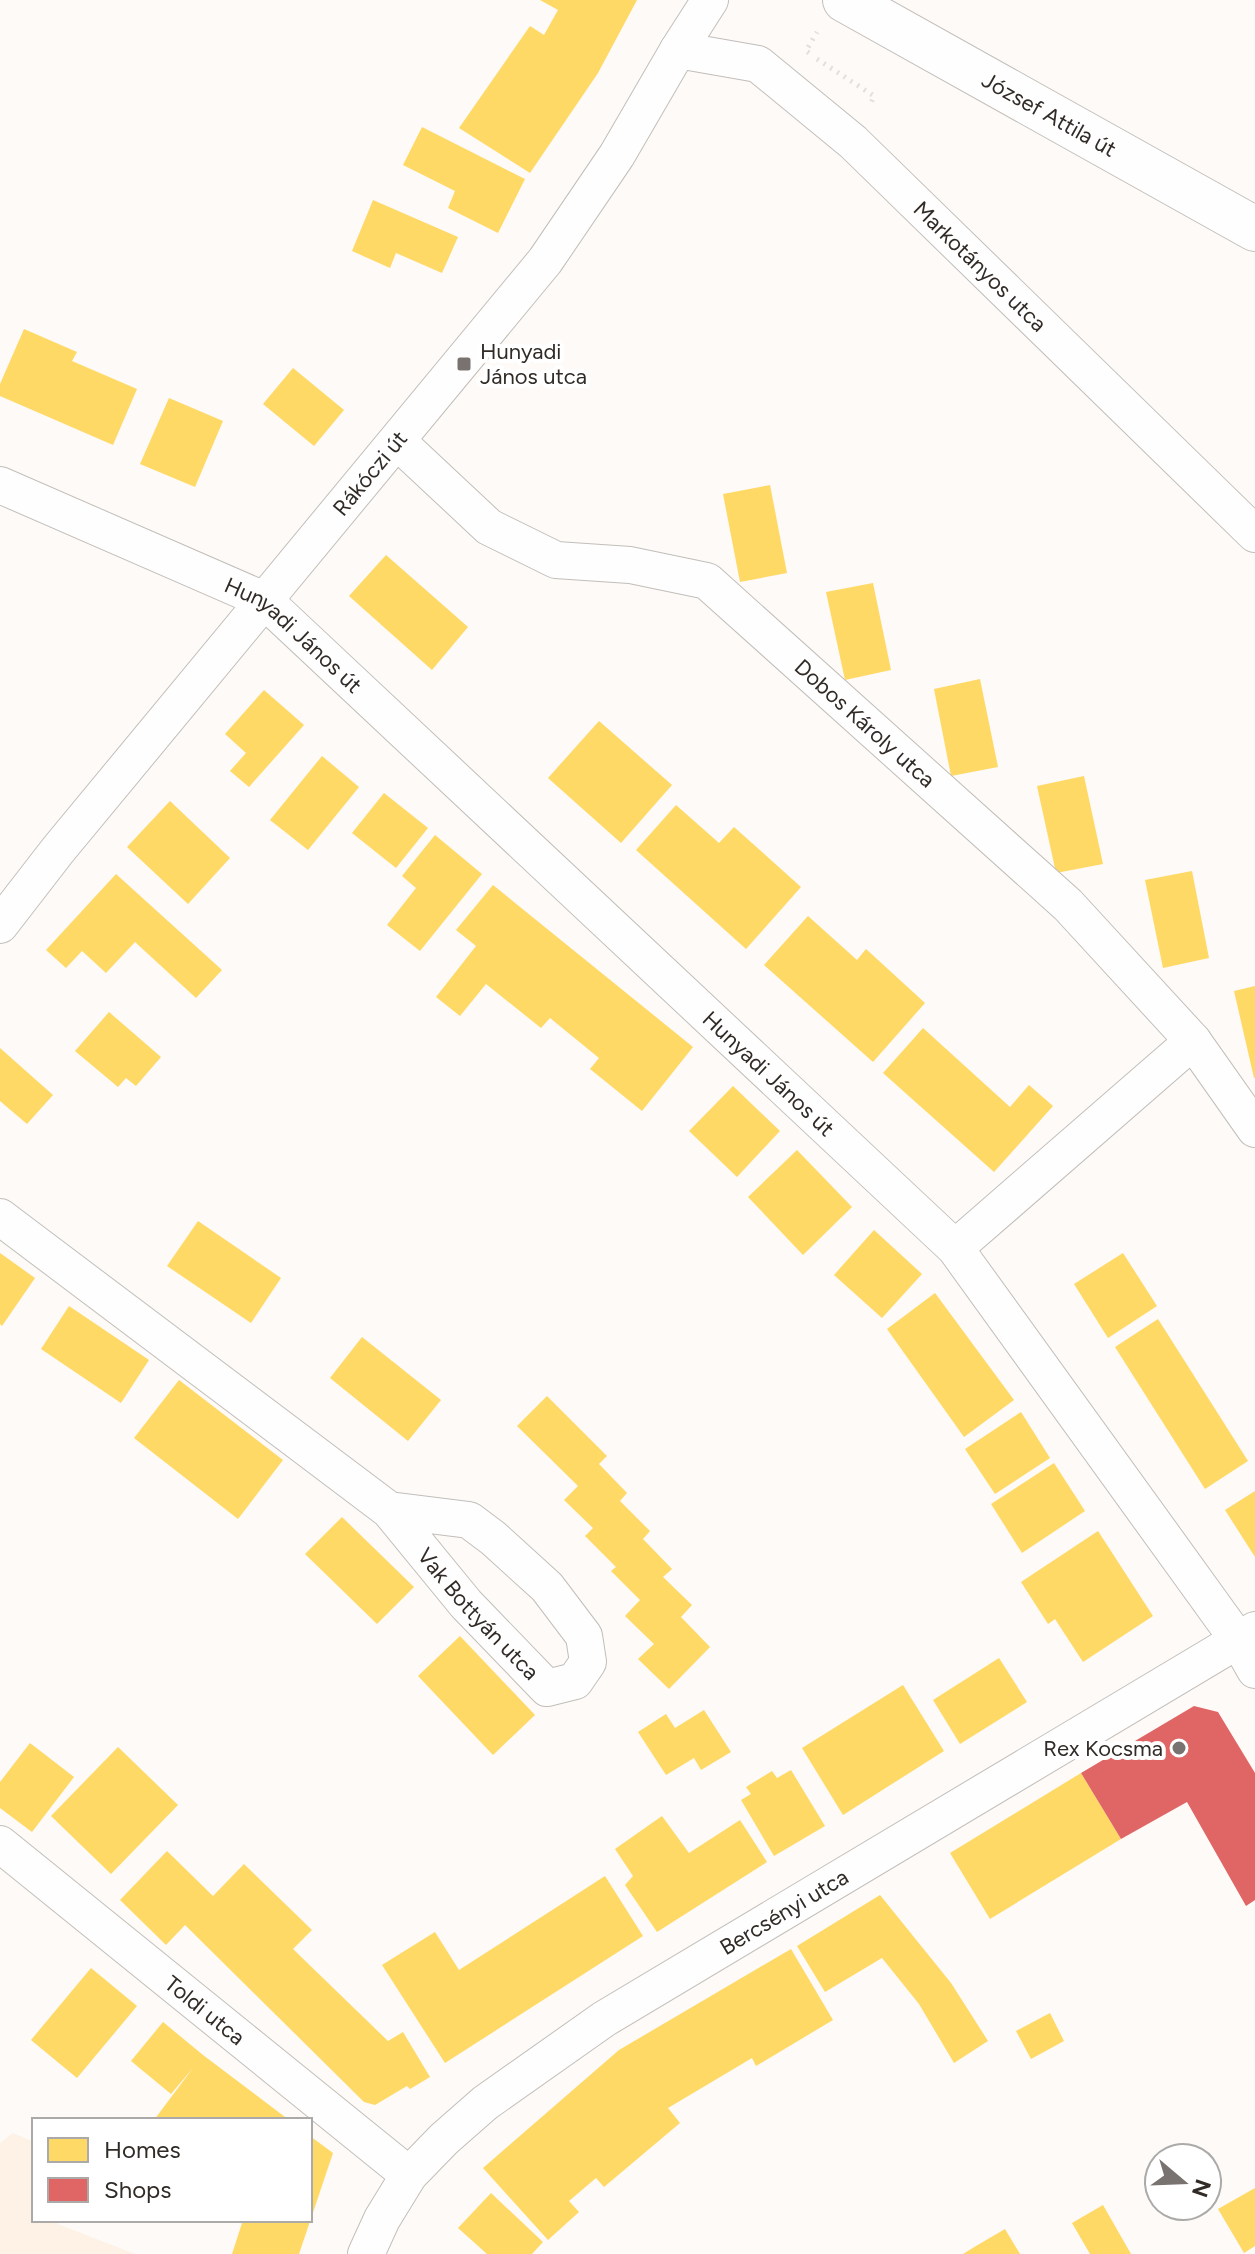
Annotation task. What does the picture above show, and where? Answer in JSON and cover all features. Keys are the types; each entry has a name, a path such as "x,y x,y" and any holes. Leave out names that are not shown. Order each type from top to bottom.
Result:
{"main road":[{"name":"József Attila út","path":"833,13 1255,229"}],"street":[{"name":"Rákóczi út","path":"0,925 58,850 545,261 617,155 710,0"},
{"name":"Markotányos utca","path":"678,50 758,64 853,142 1255,534"},
{"name":"Dobos Károly utca","path":"397,441 489,527 556,560 630,565 707,581 1068,905 1193,1041 1255,1129"},
{"name":"Hunyadi János út","path":"0,485 264,600 955,1248 1251,1649"},
{"path":"955,1248 1193,1041"},
{"name":"Vak Bottyán utca","path":"0,1217 389,1510 466,1604 547,1688 575,1681 588,1662 584,1636 536,1577 469,1520 389,1510"},
{"name":"Bercsényi utca","path":"366,2254 382,2219 409,2175 444,2139 485,2103 604,2019 1251,1649"},
{"name":"Toldi utca","path":"0,1844 409,2175"}],"path":[{"path":"833,13 806,51 874,96 853,142"}],"shaded area":[{"path":"13,2133 32,2141 32,2222 59,2222 135,2254 0,2254 0,2143"}],"building: Homes":[{"path":"540,0 637,0 598,73 530,173 459,128 530,26 544,35 558,10"},
{"path":"422,127 525,179 498,233 448,208 455,191 403,165"},
{"path":"373,200 458,237 442,273 396,253 390,268 352,251"},
{"path":"24,329 77,352 72,361 137,389 113,445 0,396 0,384"},
{"path":"293,368 344,410 314,446 263,404"},
{"path":"169,398 223,421 195,487 140,464"},
{"path":"770,485 787,573 740,582 723,494"},
{"path":"386,555 468,627 432,670 349,596"},
{"path":"873,583 891,670 845,680 826,592"},
{"path":"980,679 998,767 951,776 934,689"},
{"path":"264,690 304,725 249,787 230,771 246,753 225,734"},
{"path":"599,721 672,785 621,843 548,778"},
{"path":"322,756 359,787 308,850 270,820"},
{"path":"1084,776 1103,864 1056,873 1037,786"},
{"path":"384,793 428,828 396,868 352,833"},
{"path":"170,801 230,858 188,904 127,847"},
{"path":"676,805 719,843 734,827 801,887 746,949 636,850"},
{"path":"435,835 482,874 420,951 387,925 416,888 402,876"},
{"path":"1192,871 1209,958 1163,968 1145,880"},
{"path":"116,874 222,970 196,998 135,942 106,973 82,951 66,968 46,950"},
{"path":"493,885 693,1047 642,1111 590,1069 599,1058 550,1018 541,1028 486,984 460,1016 436,997 476,946 456,930"},
{"path":"808,916 857,960 866,949 925,1003 873,1062 764,965"},
{"path":"1255,986 1255,1078 1254,1078 1234,991"},
{"path":"109,1012 161,1057 136,1086 126,1078 118,1087 75,1051"},
{"path":"923,1028 1010,1107 1029,1085 1053,1106 994,1172 883,1073"},
{"path":"0,1048 53,1095 27,1124 0,1101"},
{"path":"733,1086 780,1131 737,1177 689,1131"},
{"path":"797,1150 852,1207 803,1255 748,1197"},
{"path":"198,1221 281,1278 251,1323 167,1266"},
{"path":"874,1230 922,1274 882,1318 834,1275"},
{"path":"0,1253 35,1278 2,1326 0,1324"},
{"path":"1123,1253 1157,1306 1108,1338 1074,1284"},
{"path":"935,1293 1014,1400 964,1437 887,1329"},
{"path":"69,1306 149,1360 121,1403 41,1349"},
{"path":"1158,1319 1248,1461 1205,1489 1115,1347"},
{"path":"362,1337 441,1400 408,1441 330,1378"},
{"path":"179,1380 283,1460 238,1519 134,1438"},
{"path":"547,1396 607,1456 599,1464 627,1493 620,1501 650,1531 643,1539 672,1569 663,1577 692,1605 681,1617 710,1647 669,1689 638,1659 654,1644 625,1616 640,1600 611,1571 616,1567 585,1536 593,1528 564,1500 578,1486 517,1426"},
{"path":"1021,1412 1050,1458 995,1494 965,1449"},
{"path":"1054,1463 1085,1511 1022,1553 991,1504"},
{"path":"1255,1491 1255,1557 1225,1510"},
{"path":"342,1517 414,1587 377,1624 305,1554"},
{"path":"1098,1531 1153,1616 1083,1662 1055,1619 1048,1624 1021,1582"},
{"path":"460,1636 535,1715 493,1755 418,1676"},
{"path":"999,1658 1027,1702 960,1744 933,1700"},
{"path":"903,1685 944,1751 843,1815 802,1748"},
{"path":"704,1710 731,1752 701,1770 694,1758 666,1775 638,1732 666,1714 675,1728"},
{"path":"30,1743 74,1777 32,1832 0,1808 0,1782"},
{"path":"118,1747 178,1805 111,1874 51,1816"},
{"path":"791,1770 825,1826 774,1856 741,1800 751,1794 746,1787 772,1771 777,1778"},
{"path":"1081,1773 1121,1839 990,1919 950,1853"},
{"path":"662,1816 689,1853 740,1820 767,1862 657,1932 625,1885 633,1876 615,1849"},
{"path":"167,1851 213,1896 244,1864 312,1930 293,1949 388,2041 403,2032 430,2077 410,2089 407,2086 375,2105 364,2102 185,1925 166,1945 120,1900"},
{"path":"605,1876 643,1936 445,2063 382,1965 435,1932 459,1970"},
{"path":"880,1895 951,1983 988,2041 954,2063 919,2004 882,1958 825,1992 797,1946"},
{"path":"791,1949 833,2020 756,2066 752,2058 668,2108 680,2123 604,2187 596,2178 569,2201 579,2212 548,2240 483,2168 619,2050"},
{"path":"91,1968 137,2006 77,2078 31,2040"},
{"path":"1050,2013 1064,2041 1031,2059 1016,2031"},
{"path":"163,2022 286,2118 156,2118 193,2068 171,2094 131,2061"},
{"path":"312,2137 333,2153 312,2215"},
{"path":"1255,2188 1255,2246 1244,2253 1223,2217 1223,2206"},
{"path":"491,2193 543,2242 532,2254 487,2254 458,2228"},
{"path":"1103,2205 1131,2254 1090,2254 1072,2223"},
{"path":"242,2222 310,2222 299,2254 232,2254"},
{"path":"1005,2229 1020,2254 963,2254 976,2246"}],"building: Shops":[{"path":"1194,1706 1218,1712 1255,1773 1255,1900 1246,1906 1187,1802 1121,1839 1081,1773"}],"place":[{"name":"Hunyadi János utca","path":"464,364"},
{"name":"Rex Kocsma","path":"1179,1748"}]}
